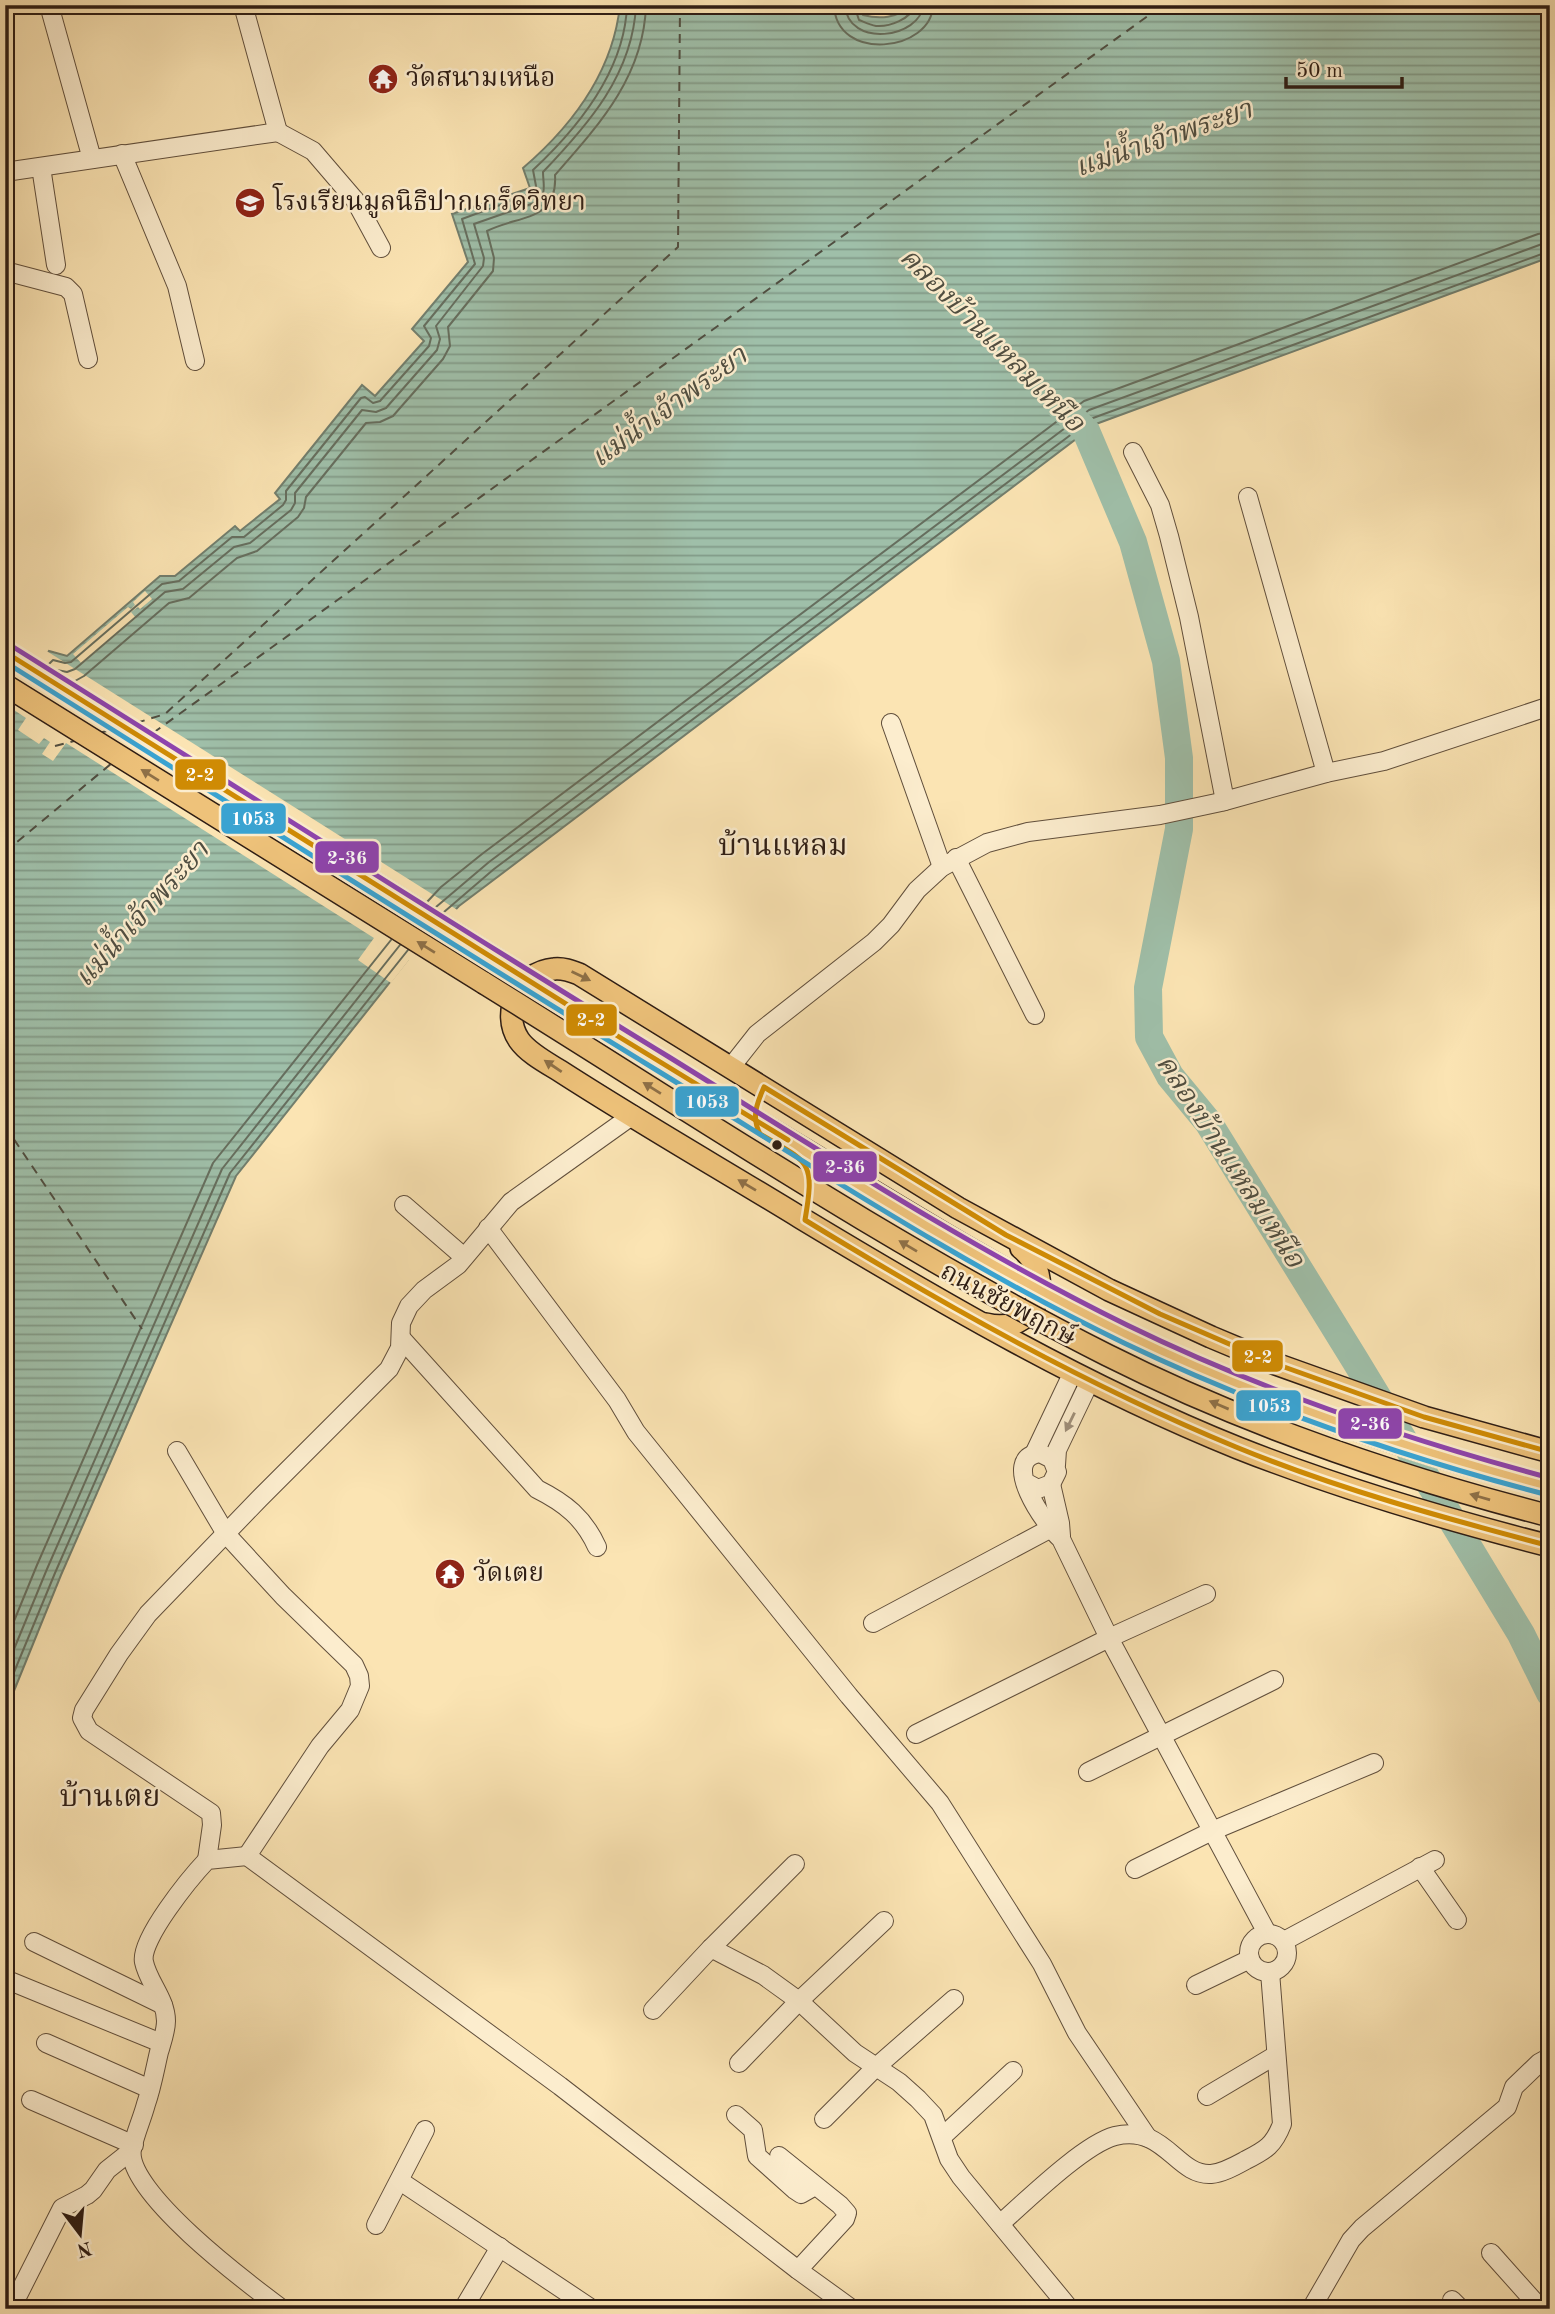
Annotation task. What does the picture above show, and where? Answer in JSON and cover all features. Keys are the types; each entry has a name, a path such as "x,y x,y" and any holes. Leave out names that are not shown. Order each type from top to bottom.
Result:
{"main road":[{"name":"ถนนชัยพฤกษ์","path":"5,652 610,1031 973,1252 1121,1331 1241,1385 1440,1457 1550,1487"},
{"name":"ถนนชัยพฤกษ์","path":"5,685 802,1182 964,1279 1108,1356 1307,1441 1438,1485 1548,1515"},
{"name":"ถนนชัยพฤกษ์","path":"1550,1452 1413,1412 1273,1363 1160,1314 1006,1235 579,974 564,969 537,973 520,988 511,1008 513,1031 522,1044 559,1070 973,1321 1081,1376 1237,1448 1382,1500 1550,1546"},
{"path":"973,1321 1009,1326 1022,1320 1039,1297 1037,1270 1031,1258 1006,1235"}],"street":[{"path":"5,8 12,5"},
{"path":"49,5 92,159"},
{"path":"243,5 278,132"},
{"path":"5,172 278,132 313,151 355,200 381,248"},
{"path":"122,154 177,286 195,361"},
{"path":"41,167 56,265"},
{"path":"5,271 66,287 73,294 88,359"},
{"path":"1133,452 1160,505 1179,575 1212,730 1217,803"},
{"path":"1248,497 1326,773"},
{"path":"730,1067 757,1034 874,942 891,925 917,890 949,862 987,843 1028,832 1160,815 1217,803 1326,773 1384,761 1550,706"},
{"path":"891,723 949,862 1035,1014"},
{"path":"282,2309 191,2235 157,2199 138,2172 132,2148 150,2089 166,2021 163,2005 144,1963 143,1951 189,1879 207,1860 211,1813 89,1731 82,1718 99,1685 148,1614 390,1369 400,1348 401,1323 409,1306 464,1257 500,1213 520,1195 633,1115"},
{"path":"404,1206 464,1257"},
{"path":"488,1228 617,1400 636,1432 849,1696 940,1803 1042,1964 1084,2044 1148,2138"},
{"path":"401,1338 537,1489 562,1502 575,1513 589,1530 597,1547"},
{"path":"1081,1376 1034,1454 1023,1463 1022,1476 1057,1530 1109,1638 1267,1933"},
{"path":"1057,1530 1051,1485 1057,1472 1057,1450 1081,1376"},
{"path":"177,1451 226,1534 274,1588 354,1665 359,1676 359,1686 351,1710 320,1746 247,1856"},
{"path":"1034,1454 1047,1455 1056,1465"},
{"path":"1025,1482 1038,1489 1051,1485"},
{"path":"873,1623 1057,1530"},
{"path":"916,1734 1109,1638 1206,1594"},
{"path":"1088,1772 1274,1679"},
{"path":"1135,1870 1212,1831 1374,1763"},
{"path":"207,1860 247,1856 560,2086 852,2309"},
{"path":"1284,1941 1427,1863 1457,1920"},
{"path":"653,2010 795,1864"},
{"path":"739,2063 799,2001 884,1921"},
{"path":"1267,1933 1280,1937 1287,1948 1286,1961 1277,1971 1258,1969 1250,1959 1249,1952 1254,1939 1267,1933"},
{"path":"34,1942 163,2005"},
{"path":"712,1948 763,1975 799,2001 855,2053 899,2082 918,2099 933,2115 949,2159 961,2177 1070,2309"},
{"path":"1196,1984 1250,1959"},
{"path":"1000,2224 1086,2150 1112,2136 1132,2133 1148,2138 1168,2148 1191,2170 1209,2174 1227,2170 1260,2153 1275,2141 1282,2124 1270,1972"},
{"path":"5,1979 161,2043"},
{"path":"824,2119 875,2067 954,1999"},
{"path":"46,2043 150,2089"},
{"path":"1207,2095 1276,2055"},
{"path":"1311,2309 1345,2251 1362,2228 1507,2107 1514,2087 1539,2063 1550,2057"},
{"path":"942,2137 1013,2071"},
{"path":"31,2100 132,2148"},
{"path":"736,2115 753,2130 757,2156 785,2182 801,2194 816,2186"},
{"path":"376,2225 425,2130"},
{"path":"11,2309 62,2208 93,2190 107,2170 132,2148"},
{"path":"779,2156 847,2213 845,2219 798,2270"},
{"path":"400,2180 582,2306"},
{"path":"463,2309 500,2247"},
{"path":"1491,2253 1541,2309"}],"water":[{"name":"แม่น้ำเจ้าพระยา","path":"620,5 860,5 863,15 882,17 900,13 909,5 1550,5 1550,257 1096,424 459,906 410,957 236,1176 61,1575 5,1713 5,717 49,651 67,656 160,576 175,576 235,526 240,531 280,499 275,493 362,385 375,396 424,341 412,329 468,262 452,214 530,188 523,168 558,134 588,96 609,53"}],"pier":[{"path":"145,591 152,599 140,609 138,607 131,612 136,618 82,664 73,654 128,607 131,609 135,605 133,602"},
{"path":"45,650 459,911 412,961 409,960 391,983 358,960 374,938 66,743 53,761 42,754 50,742 44,738 39,744 18,730 26,718 8,706"}],"waterway":[{"name":"คลองบ้านแหลมเหนือ","path":"1058,404 1086,431 1133,542 1166,661 1179,758 1179,829 1148,988 1149,1037 1170,1076 1208,1122 1355,1360 1521,1634 1550,1693"}],"ferry route":[{"path":"136,723 165,714 678,247 680,5"},
{"path":"153,733 1163,5"},
{"path":"99,733 111,730"},
{"path":"55,746 74,741"},
{"path":"5,852 112,763"},
{"path":"5,1126 142,1329"}],"transit line":[{"name":"2-36","path":"10,645 838,1162 1068,1295 1178,1349 1282,1392 1388,1430 1550,1478"},
{"name":"2-2","path":"5,652 788,1140"},
{"name":"1053","path":"5,662 576,1021 888,1213 1004,1281 1175,1367 1279,1410 1439,1464 1548,1495"},
{"name":"2-2","path":"1550,1452 1424,1417 1273,1363 1160,1314 1006,1235 764,1087 756,1110 757,1128 760,1134 790,1151 805,1166 809,1186 805,1220 910,1283 1070,1370 1236,1447 1352,1489 1550,1546"}],"place":[{"name":"วัดสนามเหนือ","path":"383,79"},
{"name":"โรงเรียนมูลนิธิปากเกร็ดวิทยา","path":"250,203"},
{"name":"วัดเตย","path":"450,1574"}],"district":[{"name":"บ้านแหลม","path":"783,847"},
{"name":"บ้านเตย","path":"110,1798"}]}
